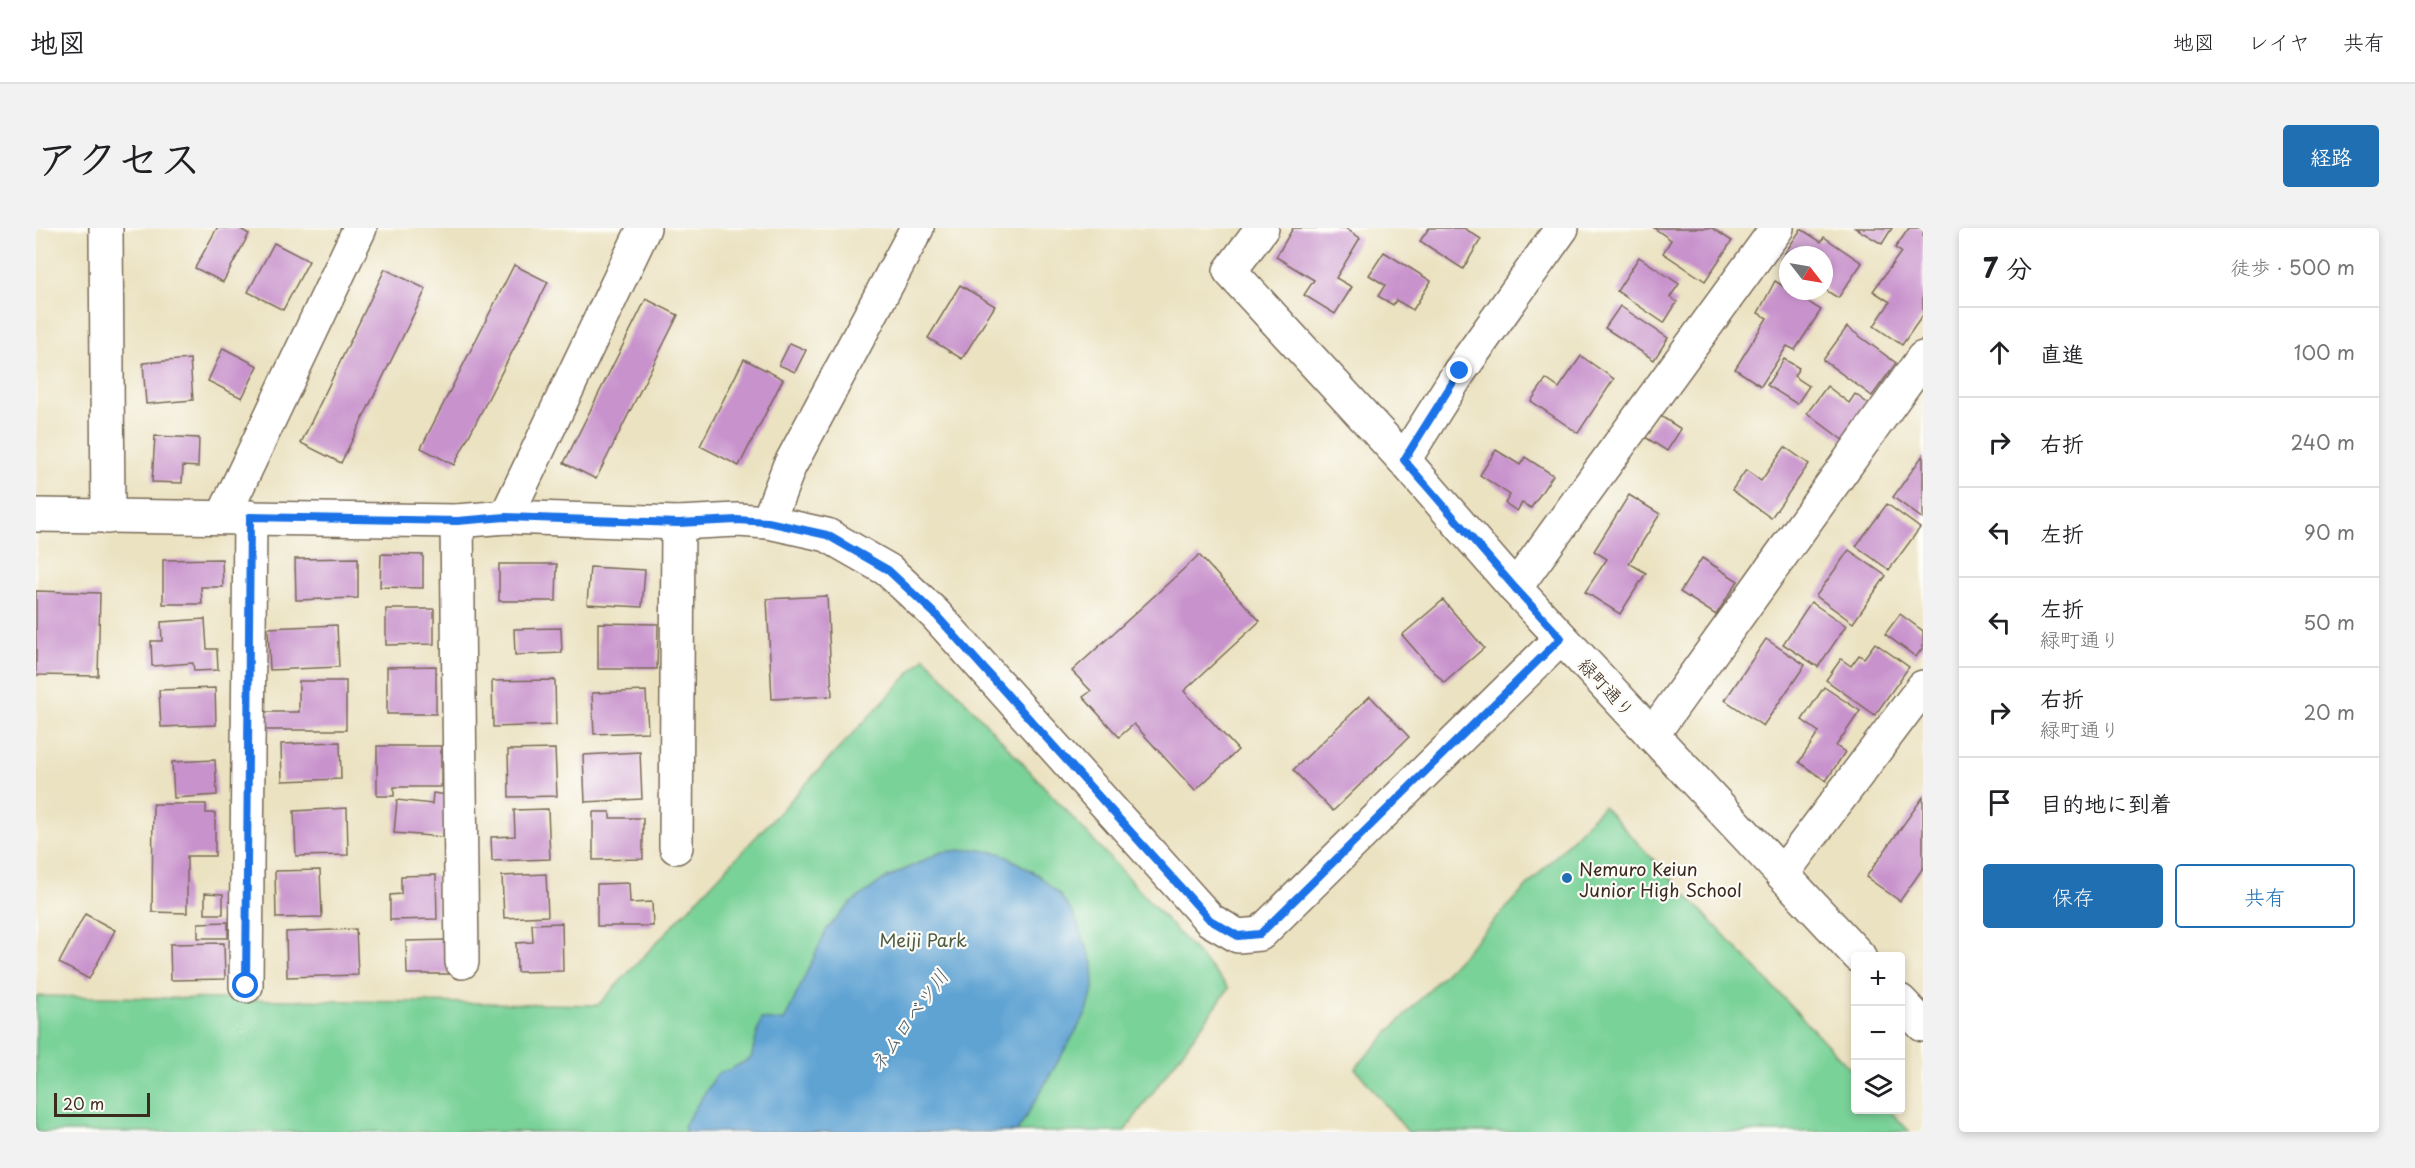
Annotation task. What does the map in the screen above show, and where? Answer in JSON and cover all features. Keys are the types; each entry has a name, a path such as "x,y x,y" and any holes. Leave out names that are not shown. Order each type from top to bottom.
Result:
{"street":[{"path":"106,228 108,517"},
{"path":"246,986 237,517 360,228"},
{"path":"506,517 644,228"},
{"path":"768,522 789,467 917,228"},
{"name":"緑町通り","path":"1262,228 1230,271 1404,460 1515,588 1854,952"},
{"path":"1404,460 1460,371 1562,228"},
{"path":"1515,588 1777,228"},
{"path":"1652,735 1923,358"},
{"path":"36,515 457,521 506,517 678,523 737,520 768,522 827,535 888,570 935,614 1210,920 1238,936 1260,934 1561,638"},
{"path":"457,521 462,962"},
{"path":"676,847 678,523"},
{"path":"1782,874 1923,687"}],"green space":[{"name":"Meiji Park","path":"925,657 1229,988 1124,1132 36,1132 36,996 598,1005"},
{"name":"Nemuro Keiun Junior High School","path":"1603,806 1851,1070 1851,1114 1893,1114 1910,1132 1408,1132 1355,1068"}],"water":[{"name":"ネムロベツ川","path":"974,849 1000,853 1038,875 1059,894 1074,915 1093,963 1094,987 1087,1012 1017,1132 686,1132 684,1125 717,1074 751,1058 761,1019 784,1021 827,929 851,903 883,880 941,852"}],"building":[{"path":"217,228 239,228 249,234 223,282 195,268"},
{"path":"1293,228 1345,228 1360,238 1336,278 1352,287 1335,314 1304,295 1314,280 1276,257"},
{"path":"1429,228 1464,228 1481,239 1463,269 1420,241"},
{"path":"1654,228 1712,228 1732,241 1705,281 1663,253 1671,240"},
{"path":"1855,228 1892,228 1882,244"},
{"path":"1909,228 1923,228 1923,315 1902,345 1874,326 1890,302 1873,291 1901,252 1895,248"},
{"path":"1801,229 1821,242 1824,237 1862,263 1838,298 1833,295 1833,246 1790,246"},
{"path":"274,243 309,261 283,310 248,292"},
{"path":"1384,252 1431,281 1413,310 1396,300 1393,305 1378,296 1385,285 1369,275"},
{"path":"1639,257 1679,284 1670,297 1677,302 1664,323 1617,291"},
{"path":"514,265 548,282 454,465 421,448"},
{"path":"385,269 426,289 341,463 301,443"},
{"path":"1775,281 1779,284 1779,300 1805,300 1821,310 1795,350 1787,346 1761,386 1735,369 1767,318 1758,313"},
{"path":"960,285 995,306 962,359 928,338"},
{"path":"646,299 678,315 596,479 564,463"},
{"path":"1620,306 1668,338 1654,360 1605,328"},
{"path":"1847,327 1896,363 1872,396 1823,360"},
{"path":"790,343 806,350 795,372 779,365"},
{"path":"223,348 258,366 242,398 208,381"},
{"path":"1581,356 1614,379 1578,433 1531,401 1546,379 1559,388"},
{"path":"190,359 193,400 146,404 143,363"},
{"path":"744,359 783,379 739,466 700,446"},
{"path":"1784,359 1799,368 1794,376 1809,386 1797,404 1767,385"},
{"path":"1827,386 1849,403 1855,394 1870,405 1844,441 1807,413"},
{"path":"1659,415 1681,429 1667,451 1645,437"},
{"path":"155,436 199,438 198,467 183,466 182,483 152,482"},
{"path":"1785,447 1809,464 1771,518 1732,490 1746,470 1761,481"},
{"path":"1496,450 1520,465 1525,457 1553,475 1531,508 1522,503 1517,511 1505,503 1510,495 1480,475"},
{"path":"1923,455 1923,519 1893,497"},
{"path":"1629,495 1660,514 1629,563 1646,573 1620,614 1585,592 1607,559 1594,551"},
{"path":"1887,504 1920,528 1889,570 1856,546"},
{"path":"1849,550 1886,576 1853,623 1816,596"},
{"path":"381,554 423,555 423,588 380,587"},
{"path":"1199,555 1260,621 1184,691 1238,750 1195,791 1134,724 1119,737 1083,697 1091,691 1072,671"},
{"path":"358,558 358,598 296,600 295,559"},
{"path":"1702,558 1738,581 1716,615 1680,592"},
{"path":"222,559 223,587 201,587 202,604 163,604 163,560"},
{"path":"499,564 557,564 556,601 499,601"},
{"path":"590,567 645,570 642,607 587,604"},
{"path":"36,591 100,593 98,676 36,675"},
{"path":"827,596 832,696 772,699 767,599"},
{"path":"1443,600 1484,648 1444,683 1402,635"},
{"path":"1811,602 1846,626 1818,667 1783,644"},
{"path":"386,609 434,609 434,644 386,645"},
{"path":"1900,614 1923,631 1923,647 1916,657 1885,634"},
{"path":"205,619 207,649 217,649 218,670 194,671 193,663 152,666 151,641 162,641 161,622"},
{"path":"598,623 658,624 657,669 598,669"},
{"path":"337,625 339,667 270,670 268,628"},
{"path":"561,628 562,653 515,655 514,629"},
{"path":"1766,639 1805,665 1763,726 1725,700"},
{"path":"1875,643 1909,667 1875,715 1826,680 1841,659 1851,666 1859,655 1864,658"},
{"path":"436,666 436,714 387,714 387,667"},
{"path":"555,680 556,725 493,727 492,681"},
{"path":"299,681 346,681 346,730 260,730 260,712 299,712"},
{"path":"1824,687 1860,711 1836,746 1845,752 1826,781 1799,762 1819,732 1802,720"},
{"path":"215,688 216,725 161,727 159,690"},
{"path":"646,691 648,732 594,734 592,693"},
{"path":"1370,696 1409,737 1333,811 1293,770"},
{"path":"340,742 341,779 282,781 281,744"},
{"path":"377,746 441,746 441,787 394,787 394,796 377,796"},
{"path":"555,749 557,796 509,797 508,750"},
{"path":"640,752 642,799 585,802 583,755"},
{"path":"215,760 217,795 174,798 172,762"},
{"path":"433,793 447,795 443,837 394,833 397,800 432,804"},
{"path":"1923,797 1923,868 1900,901 1866,877"},
{"path":"153,804 206,804 206,813 215,813 215,856 187,856 187,913 152,912"},
{"path":"347,808 348,855 296,856 294,811"},
{"path":"548,809 550,859 492,861 491,837 515,836 514,810"},
{"path":"593,812 610,812 610,818 643,818 643,859 593,860"},
{"path":"320,870 322,917 276,918 275,871"},
{"path":"546,874 548,916 504,918 502,876"},
{"path":"436,875 437,919 390,920 390,895 401,894 401,876"},
{"path":"629,883 630,903 652,902 653,926 597,926 597,884"},
{"path":"205,893 223,894 223,914 205,914"},
{"path":"85,914 115,930 89,979 59,963"},
{"path":"228,922 228,938 198,938 198,923"},
{"path":"562,923 563,971 517,972 516,943 533,942 532,924"},
{"path":"356,929 358,975 287,977 286,932"},
{"path":"449,940 449,974 407,974 406,941"},
{"path":"224,943 225,979 171,980 170,944"}],"place":[{"name":"Nemuro Keiun Junior High School","path":"1567,878"}],"route":[{"path":"246,986 250,517 457,521 506,517 678,523 737,520 768,522 827,535 888,570 935,614 1210,920 1238,936 1260,934 1561,638 1404,460 1460,371"}]}
